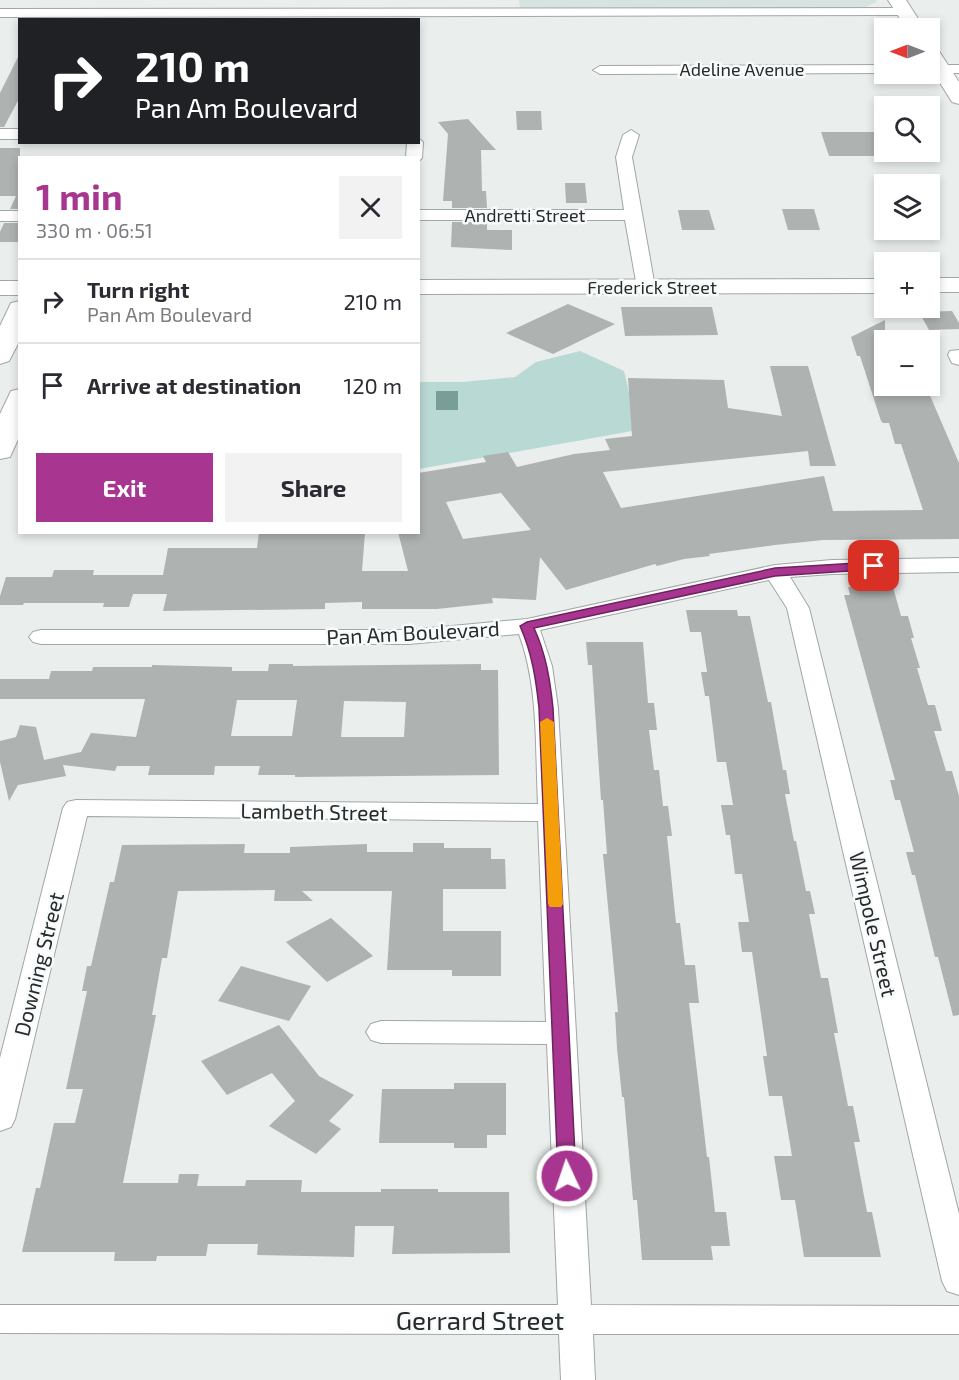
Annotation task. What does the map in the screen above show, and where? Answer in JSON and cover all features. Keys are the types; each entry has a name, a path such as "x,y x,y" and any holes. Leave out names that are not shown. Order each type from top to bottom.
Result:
{"main road":[{"path":"940,65 959,98"},
{"path":"940,271 959,271"},
{"path":"454,287 468,280 538,278 558,272"},
{"name":"Frederick Street","path":"420,273 558,272 802,287 874,286"},
{"path":"0,273 18,273"},
{"name":"Frederick Street","path":"420,287 874,273"},
{"path":"802,287 800,283 806,280 857,279 874,275"},
{"path":"940,285 959,285"},
{"path":"0,288 18,288"},
{"path":"0,356 18,313"},
{"path":"0,451 18,402"}],"street":[{"path":"0,13 441,6 901,6"},
{"name":"Adeline Avenue","path":"600,69 874,69"},
{"path":"0,134 18,134"},
{"path":"631,135 624,157 632,215 645,279"},
{"name":"Andretti Street","path":"420,215 632,215"},
{"path":"0,216 18,216"},
{"name":"Pan Am Boulevard","path":"41,637 409,637 527,626 775,572 832,567 959,565"},
{"name":"Wimpole Street","path":"775,572 798,608 959,1281"},
{"path":"527,626 537,648 543,674 578,1380"},
{"name":"Lambeth Street","path":"76,808 551,813"},
{"name":"Downing Street","path":"0,1119 6,1068 76,808"},
{"path":"381,1032 561,1033"},
{"name":"Gerrard Street","path":"0,1320 959,1320"}],"shaded area":[{"path":"519,0 876,0 877,2 863,8 520,8"},
{"path":"580,351 624,371 638,430 420,469 420,382 462,382 515,377 536,362"},
{"path":"436,391 458,391 458,410 436,410"}],"building":[{"path":"18,57 18,101 4,127 0,127 0,93"},
{"path":"516,111 541,111 542,130 517,130"},
{"path":"468,119 496,150 481,150 482,191 486,191 487,208 452,208 452,201 443,201 448,134 438,122"},
{"path":"821,132 874,132 874,156 829,156"},
{"path":"0,148 20,148 18,209 10,209 16,196 0,196"},
{"path":"565,183 585,183 587,203 566,203"},
{"path":"782,209 814,209 820,230 788,230"},
{"path":"678,210 709,210 715,230 682,230"},
{"path":"452,222 487,222 487,230 512,230 512,250 451,247"},
{"path":"4,223 18,223 18,242 0,242 0,232"},
{"path":"568,304 615,324 553,354 506,333"},
{"path":"621,307 712,307 718,335 625,336"},
{"path":"940,311 952,311 959,323 959,329 929,330 922,318 940,318"},
{"path":"885,320 885,330 874,330 874,396 930,396 959,463 959,539 823,540 775,545 709,554 710,556 684,559 657,566 655,564 566,590 540,557 536,600 492,598 493,603 437,609 362,609 362,602 325,603 325,609 163,611 167,594 133,594 129,607 103,607 104,603 0,605 0,596 6,577 52,577 54,570 94,570 93,575 163,575 168,548 257,548 259,534 365,534 362,571 408,571 399,534 420,534 420,473 486,462 483,456 508,452 517,467 574,454 610,450 605,439 632,436 628,378 724,380 728,408 782,416 770,366 808,366 836,466 810,466 808,451 603,472 621,508 824,476 833,511 923,510 901,444 895,444 889,423 881,421 860,356 857,356 851,337","holes":["501,493 531,530 463,539 446,502"]},
{"path":"848,587 893,587 901,616 908,616 914,638 911,638 920,668 917,668 928,705 935,705 942,731 934,731 946,771 952,771 959,796 959,1015 953,1016 938,957 935,957 915,875 912,875 906,852 914,852 900,800 895,800 890,780 895,780 844,595 850,595"},
{"path":"686,610 737,610 738,616 750,616 768,702 771,702 783,770 786,770 790,794 785,794 794,841 796,841 806,891 810,891 815,914 809,914 821,978 828,978 838,1033 834,1033 848,1106 853,1106 860,1142 854,1142 867,1212 872,1212 881,1257 804,1257 795,1200 781,1200 774,1156 792,1156 782,1096 769,1096 763,1056 767,1056 752,952 742,952 738,922 749,922 742,874 735,874 730,835 726,835 721,805 733,805 726,762 717,762 709,696 705,696 701,672 707,672 701,632 690,632"},
{"path":"586,642 643,642 648,703 654,703 657,730 649,730 654,770 659,770 663,806 668,806 672,836 667,836 676,923 680,923 685,965 695,965 699,1003 689,1003 707,1157 709,1157 715,1212 726,1212 730,1246 711,1246 713,1260 642,1260 637,1200 633,1200 624,1097 622,1097 617,1048 615,1012 618,1012 603,854 607,854 603,800 601,800 592,665 588,665"},
{"path":"269,664 293,664 293,666 481,664 481,670 498,670 499,775 295,777 295,775 258,775 260,766 215,766 214,775 148,775 150,766 117,766 115,771 63,765 66,776 18,785 9,801 0,762 0,741 16,737 20,725 36,727 44,760 81,752 91,733 136,737 145,699 0,699 0,679 49,679 51,671 92,671 93,667 152,667 152,665 232,667 232,671 268,671","holes":["237,700 297,700 292,736 231,736","344,701 406,702 404,737 341,737"]},
{"path":"413,843 444,843 444,848 491,848 491,859 505,859 506,889 443,889 443,931 501,931 501,976 452,976 452,970 387,970 392,891 302,891 313,901 274,901 275,890 178,891 167,958 162,958 152,1015 156,1015 123,1183 178,1183 179,1174 199,1174 197,1186 245,1186 246,1180 302,1180 301,1192 438,1189 438,1192 509,1192 510,1253 392,1254 394,1226 355,1226 354,1257 257,1255 258,1244 208,1244 206,1256 157,1256 156,1261 114,1261 115,1252 22,1252 36,1188 40,1188 54,1123 75,1123 83,1089 66,1089 87,991 82,991 87,966 91,966 110,882 114,882 122,845 245,844 244,853 290,853 290,847 367,844 367,852 413,852"},
{"path":"331,918 373,956 327,982 286,942"},
{"path":"241,966 311,986 289,1021 218,1001"},
{"path":"279,1025 319,1076 354,1095 329,1121 341,1129 316,1154 269,1126 295,1101 272,1073 227,1095 201,1061"},
{"path":"454,1083 506,1083 506,1135 487,1135 487,1148 454,1148 454,1143 379,1143 382,1089 454,1089"}],"slow traffic":[{"path":"547,722 555,904"}],"route":[{"path":"567,1176 546,708 543,674 537,648 527,626 775,572 874,566"}]}
